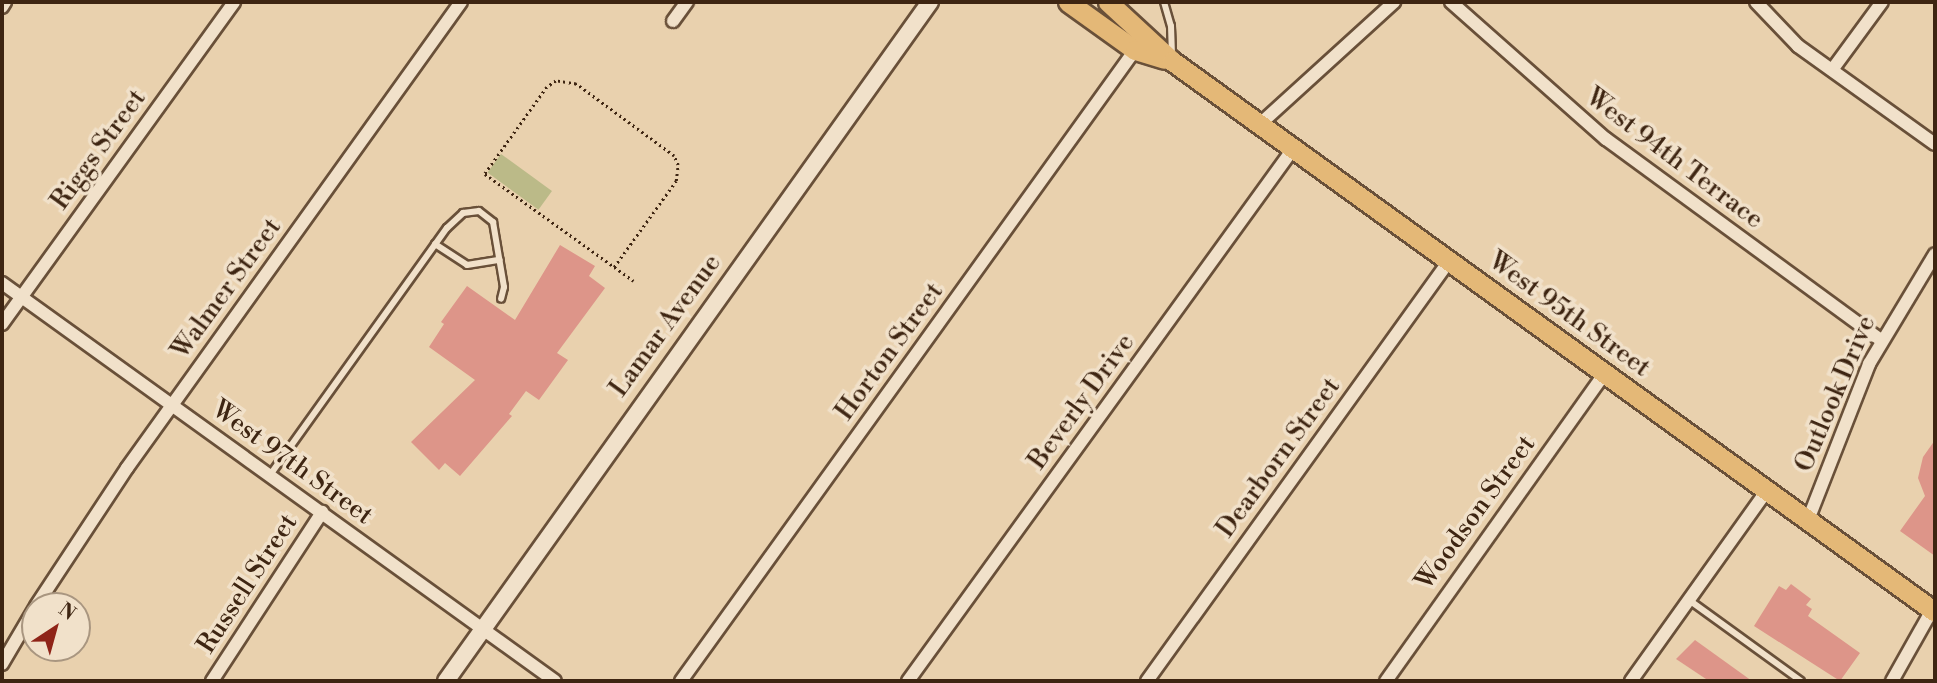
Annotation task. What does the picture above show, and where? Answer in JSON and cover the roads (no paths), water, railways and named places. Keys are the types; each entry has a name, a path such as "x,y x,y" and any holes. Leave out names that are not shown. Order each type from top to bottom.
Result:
{"main road":[{"name":"West 95th Street","path":"1068,2 1135,50 1172,61"},
{"name":"West 95th Street","path":"1108,2 1172,61 1259,125 1934,609"}],"street":[{"path":"2,7 5,2"},
{"name":"Riggs Street","path":"2,324 234,2"},
{"name":"Walmer Street","path":"46,592 172,405 461,2"},
{"path":"673,21 687,2"},
{"name":"Lamar Avenue","path":"446,681 481,628 930,2"},
{"path":"1259,125 1394,2"},
{"name":"West 94th Terrace","path":"1451,2 1606,139 1881,340"},
{"path":"1756,2 1784,34 1935,144"},
{"path":"1832,70 1882,2"},
{"name":"Horton Street","path":"681,681 1135,50"},
{"name":"Beverly Drive","path":"908,681 1293,149"},
{"name":"Outlook Drive","path":"1808,520 1881,340 1935,254"},
{"name":"Dearborn Street","path":"1147,681 1449,261"},
{"name":"West 97th Street","path":"2,283 555,681"},
{"name":"Woodson Street","path":"1386,681 1605,373"},
{"name":"Outlook Drive","path":"1631,681 1767,490"},
{"name":"Russell Street","path":"212,681 322,512"},
{"path":"1892,681 1934,609"},
{"name":"Walmer Street","path":"2,664 21,632"}],"lane":[{"path":"1164,2 1171,26 1172,61"},
{"path":"270,475 458,215 479,211 493,222 500,260 501,299"},
{"path":"435,244 467,265 500,260"},
{"path":"1689,600 1801,681"}]}
